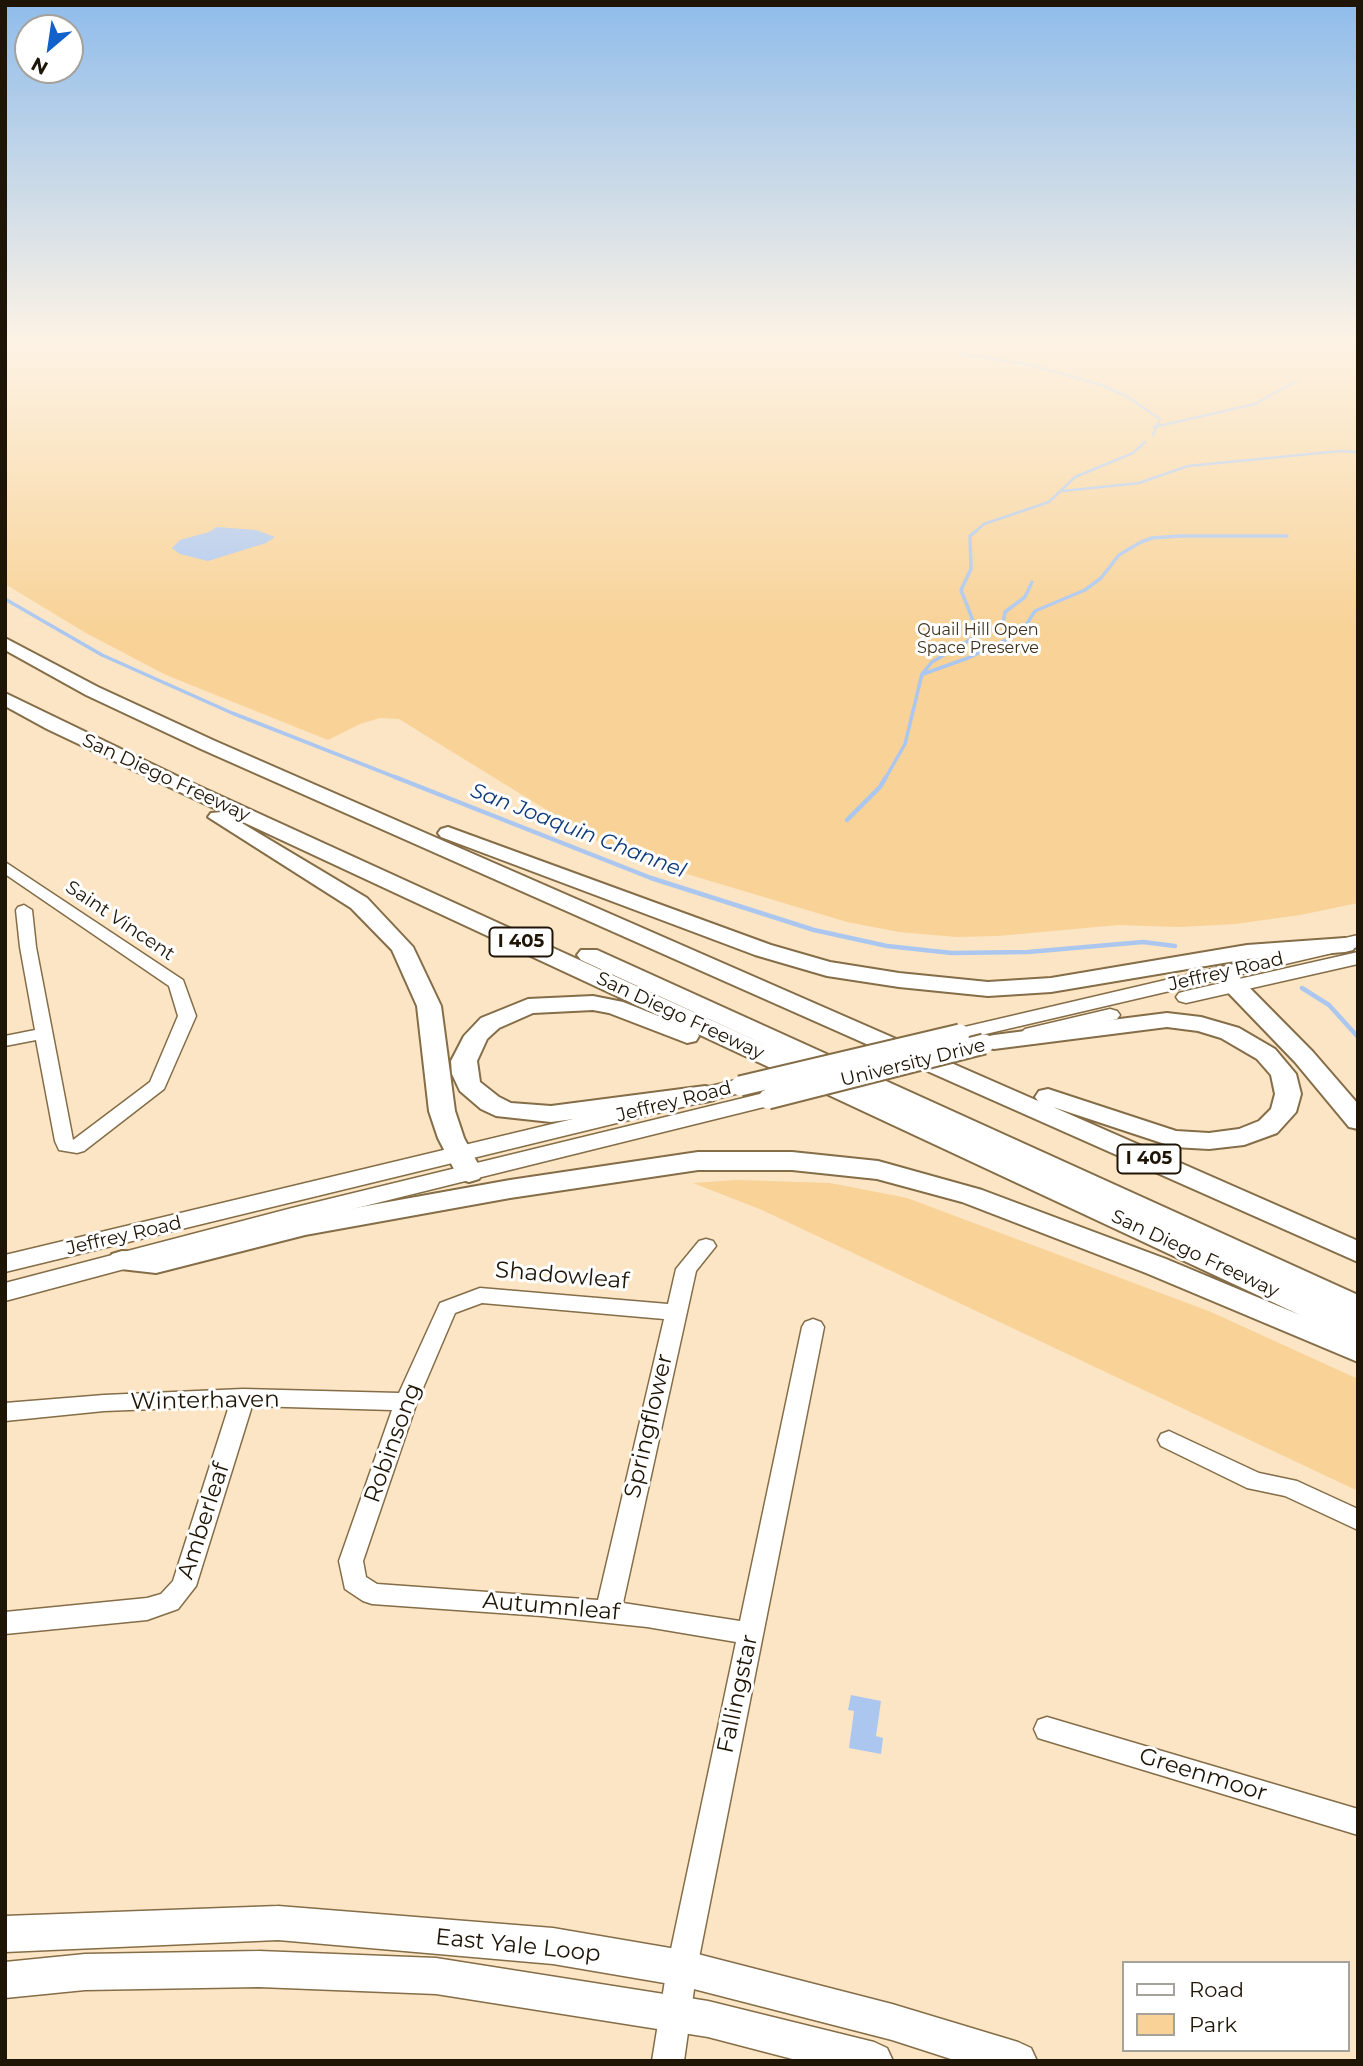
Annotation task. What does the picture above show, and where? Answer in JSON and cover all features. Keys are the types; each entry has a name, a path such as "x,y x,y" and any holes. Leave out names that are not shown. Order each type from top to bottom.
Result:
{"highway":[{"name":"I 405","path":"5,643 119,705 1358,1252"},
{"name":"San Diego Freeway","path":"5,658 121,719 580,925 1326,1250 1358,1259"},
{"path":"5,681 99,731 1358,1307"},
{"name":"San Diego Freeway","path":"5,698 54,725 174,782 1358,1329"},
{"path":"174,782 199,806 359,903 402,947 429,1006 442,1111 464,1164"},
{"path":"340,803 414,821 763,950 827,969 873,977 988,989 1018,988 1091,979 1247,952 1353,948"},
{"path":"1230,980 1304,1057 1358,1121"},
{"path":"705,1094 551,1114 525,1113 505,1110 479,1096 469,1085 464,1061 476,1037 489,1023 506,1014 528,1006 593,1003 615,1007 867,1103"},
{"path":"940,1066 1035,1093 1174,1139 1209,1141 1244,1137 1268,1127 1287,1103 1287,1084 1276,1063 1230,1033 1201,1024 1167,1020 989,1043"},
{"path":"122,1261 156,1264 305,1226 510,1189 698,1161 792,1161 878,1170 941,1185 1156,1266 1358,1351"}],"main road":[{"name":"University Drive","path":"464,1164 768,1100 1353,948"},
{"name":"Jeffrey Road","path":"5,1292 705,1094 960,1034 1230,980"},
{"name":"Jeffrey Road","path":"5,1264 464,1164"},
{"name":"East Yale Loop","path":"5,1934 278,1923 552,1945 682,1968 892,2022 1018,2061"},
{"name":"East Yale Loop","path":"5,1980 85,1972 259,1969 436,1976 677,2014 874,2061"}],"street":[{"name":"Saint Vincent","path":"5,867 177,984 187,1016 159,1085 78,1147 66,1146 24,910"},
{"path":"5,1041 44,1033"},
{"name":"Springflower","path":"608,1612 686,1269 706,1247"},
{"name":"Shadowleaf","path":"447,1308 480,1295 675,1312"},
{"name":"Robinsong","path":"354,1582 351,1561 406,1402 447,1308"},
{"name":"Fallingstar","path":"668,2061 682,1968 813,1327"},
{"name":"Winterhaven","path":"5,1412 97,1403 243,1398 406,1402"},
{"name":"Amberleaf","path":"5,1623 147,1609 169,1602 184,1586 243,1398"},
{"path":"1169,1440 1255,1481 1289,1489 1358,1520"},
{"name":"Autumnleaf","path":"354,1582 372,1594 542,1605 750,1633"},
{"name":"Greenmoor","path":"1047,1728 1358,1822"}],"green space":[{"name":"Quail Hill Open Space Preserve","path":"5,439 1358,439 1358,903 1235,924 1179,927 1118,925 998,936 956,937 899,932 847,922 677,871 597,841 399,719 380,718 360,724 328,740 166,675 86,633 5,584"},
{"path":"737,1180 830,1183 907,1198 1211,1312 1358,1379 1358,1491 762,1210 693,1183"}],"water":[{"path":"217,527 256,530 275,537 266,543 208,561 180,554 172,548 180,540"},
{"path":"851,1695 881,1701 876,1736 883,1738 881,1754 849,1748 854,1711 848,1710"}],"waterway":[{"path":"974,533 984,524 1049,502 1075,477 1133,453 1145,442"},
{"path":"1063,491 1139,483 1188,466 1340,451 1358,452"},
{"path":"885,779 905,744 922,674 932,662 973,638 977,631 961,590 971,569 970,536 976,531"},
{"path":"923,674 968,658 1021,633 1035,611 1085,590 1101,578 1119,555 1141,542 1152,538 1180,536 1287,536"},
{"path":"974,637 1003,624 1005,612 1025,597 1032,582"},
{"name":"San Joaquin Channel","path":"5,599 102,655 232,713 400,779"},
{"name":"San Joaquin Channel","path":"395,777 651,878 814,930 887,946 952,953 1028,952 1143,942 1175,946"},
{"path":"847,820 880,787 886,777"},
{"name":"San Joaquin Channel","path":"1302,988 1329,1005 1358,1037"}]}
